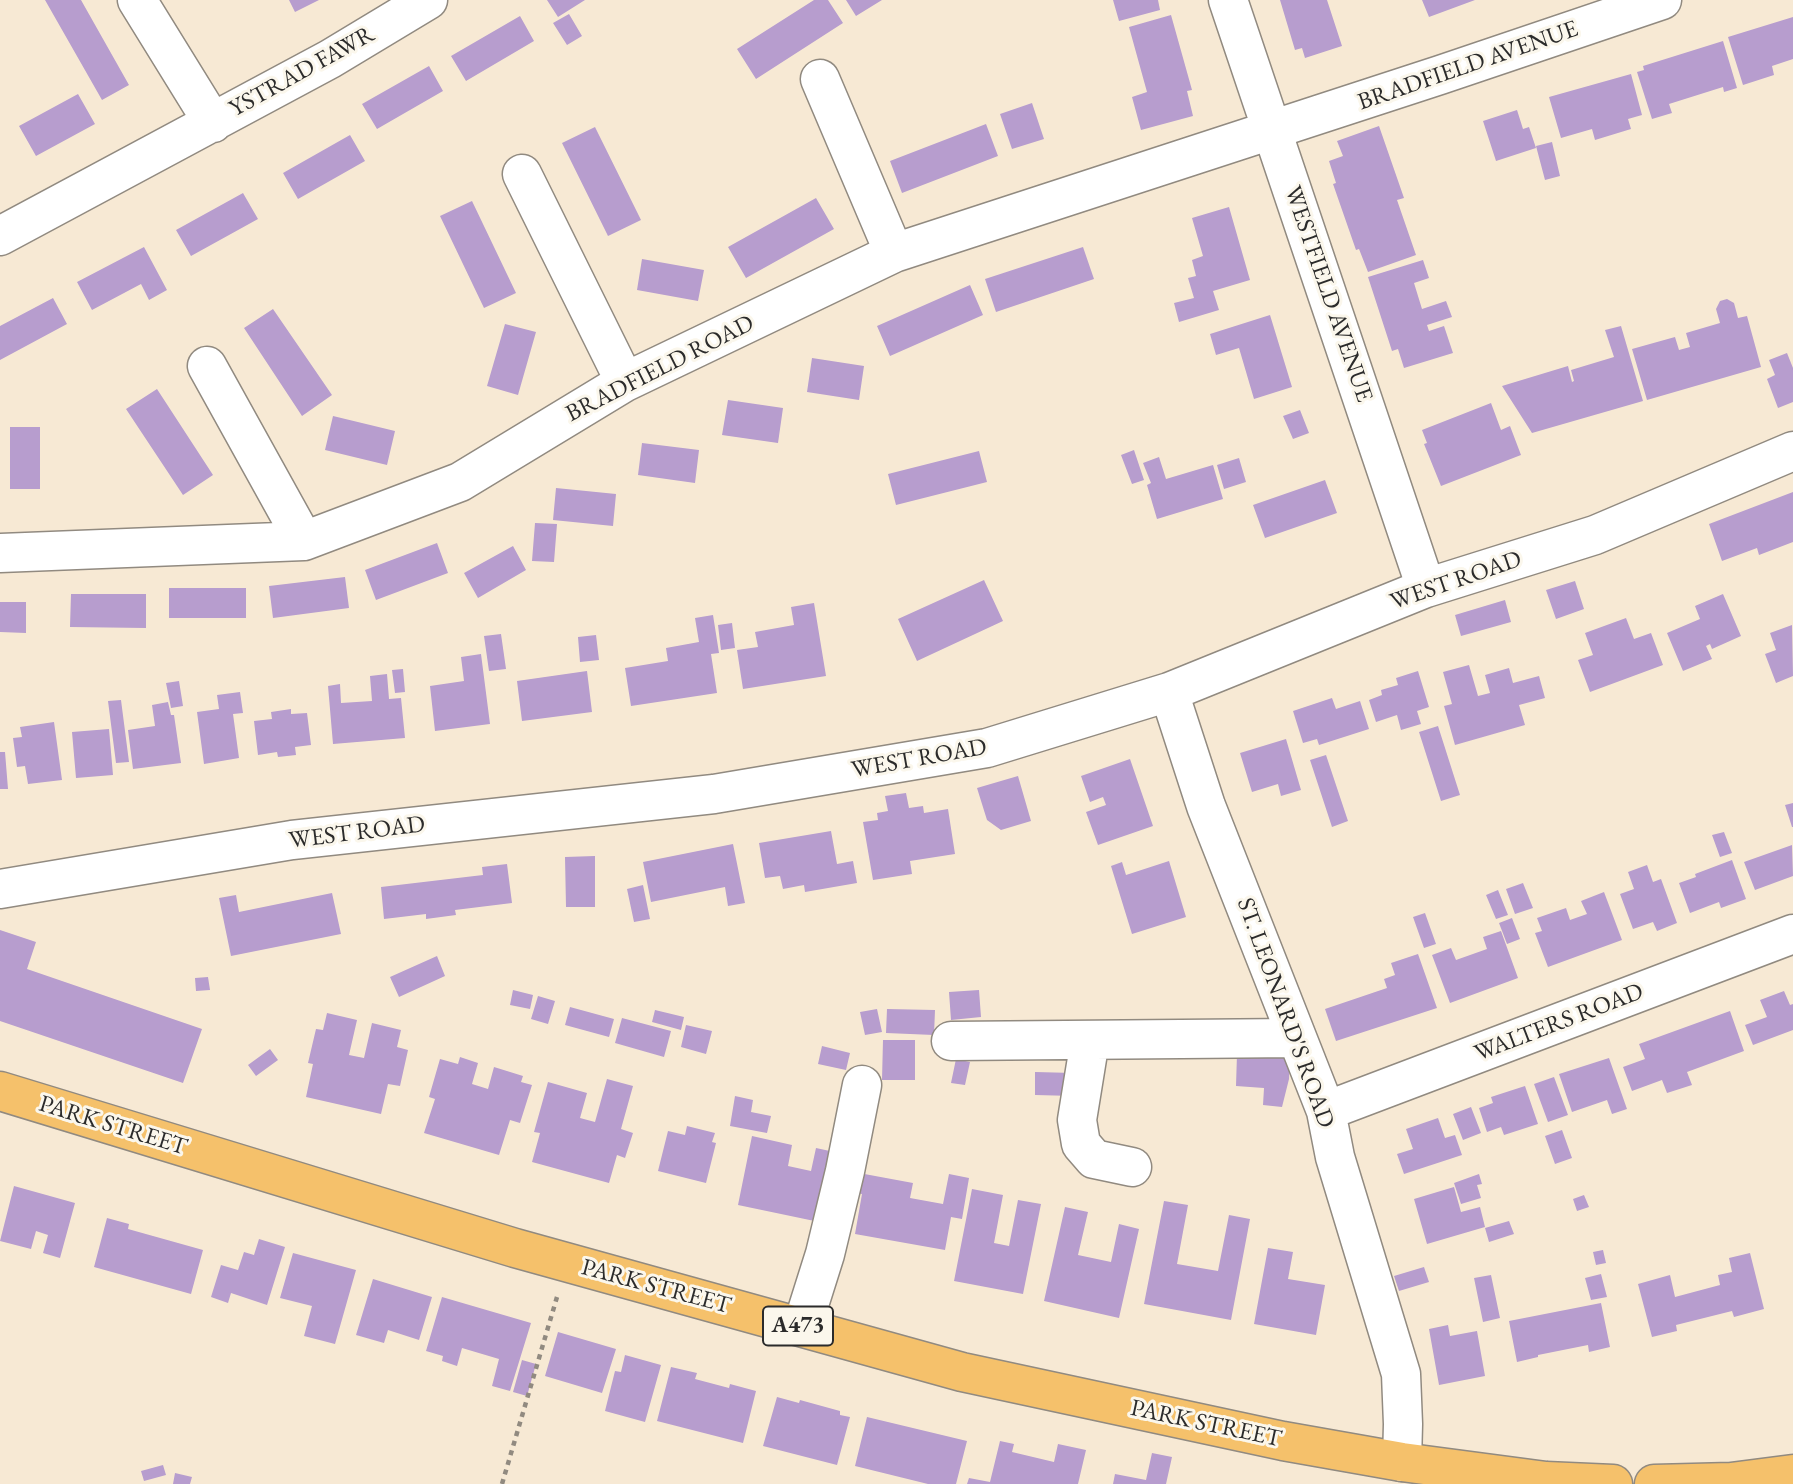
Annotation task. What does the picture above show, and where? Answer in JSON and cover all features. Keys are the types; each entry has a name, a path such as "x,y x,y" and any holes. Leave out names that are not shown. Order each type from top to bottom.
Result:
{"main road":[{"name":"PARK STREET","path":"0,1091 567,1262 962,1372 1283,1441 1402,1462 1546,1481 1613,1484"},
{"path":"1654,1484 1731,1482 1793,1474"}],"street":[{"name":"YSTRAD FAWR","path":"137,0 213,123"},
{"name":"YSTRAD FAWR","path":"0,236 330,59 428,0"},
{"name":"WESTFIELD AVENUE","path":"1228,0 1426,588"},
{"name":"BRADFIELD AVENUE","path":"1273,130 1662,0"},
{"path":"820,79 894,253"},
{"name":"BRADFIELD ROAD","path":"0,553 304,541 460,482 625,382 894,253 1273,130"},
{"path":"522,174 625,382"},
{"path":"207,366 304,541"},
{"name":"WEST ROAD","path":"0,889 292,840 714,794 987,748 1169,692 1426,588 1595,534 1793,451"},
{"name":"ST. LEONARD'S ROAD","path":"1169,692 1206,806 1326,1111 1335,1157 1401,1374 1404,1424 1402,1462"},
{"name":"WALTERS ROAD","path":"1326,1111 1793,934"},
{"path":"951,1041 1296,1038"},
{"path":"1090,1040 1077,1120 1081,1144 1094,1159 1132,1167"},
{"path":"802,1326 825,1254 862,1085"}],"path":[{"path":"502,1484 567,1262"}],"building":[{"path":"45,0 81,0 129,85 102,100"},
{"path":"289,0 319,0 295,12"},
{"path":"547,0 585,0 558,17"},
{"path":"814,0 828,0 843,23 756,79 737,49"},
{"path":"846,0 882,0 856,16"},
{"path":"1113,0 1158,0 1160,10 1119,21"},
{"path":"1280,0 1327,0 1342,46 1305,58 1302,48 1295,50"},
{"path":"1422,0 1475,0 1429,17"},
{"path":"569,14 582,36 567,45 553,23"},
{"path":"1171,15 1192,90 1187,91 1193,116 1141,130 1132,97 1147,92 1129,27"},
{"path":"520,16 534,41 466,81 451,56"},
{"path":"1793,17 1793,59 1772,66 1774,75 1743,85 1728,37"},
{"path":"1723,41 1737,88 1724,92 1723,87 1669,104 1672,113 1652,119 1637,72 1644,70 1643,66"},
{"path":"429,66 443,91 377,129 362,104"},
{"path":"1631,74 1642,115 1628,119 1631,129 1595,140 1592,129 1561,138 1549,97"},
{"path":"78,94 95,124 36,156 19,126"},
{"path":"1032,103 1044,139 1012,149 1000,114"},
{"path":"1517,110 1523,129 1529,127 1536,148 1496,161 1483,121"},
{"path":"986,124 998,156 902,193 890,161"},
{"path":"1379,126 1404,198 1397,200 1416,255 1368,272 1359,249 1356,250 1333,184 1336,183 1329,161 1343,156 1337,141"},
{"path":"595,127 641,220 608,236 562,143"},
{"path":"350,135 365,161 298,199 283,173"},
{"path":"1552,142 1560,176 1545,180 1536,146"},
{"path":"243,193 258,219 191,256 176,230"},
{"path":"816,198 834,229 746,278 728,247"},
{"path":"472,201 516,293 484,308 440,216"},
{"path":"1229,207 1250,280 1213,291 1219,310 1179,322 1174,303 1194,298 1188,278 1196,276 1192,260 1203,256 1192,218"},
{"path":"144,247 167,290 149,300 141,284 92,310 77,282"},
{"path":"1083,247 1094,279 996,312 985,279"},
{"path":"642,259 704,270 698,301 637,290"},
{"path":"1423,260 1429,278 1414,283 1422,309 1446,301 1452,317 1427,325 1429,331 1444,326 1453,353 1404,368 1398,349 1392,351 1368,277"},
{"path":"970,285 983,315 890,356 877,326"},
{"path":"53,298 67,324 0,360 0,326"},
{"path":"1727,299 1734,303 1738,318 1747,316 1761,367 1647,400 1632,349 1675,337 1679,350 1690,347 1686,333 1720,323 1716,309 1720,301"},
{"path":"273,309 332,395 302,416 244,328"},
{"path":"1270,315 1292,387 1254,399 1239,348 1216,355 1210,334"},
{"path":"505,324 536,332 518,395 487,386"},
{"path":"1621,326 1643,401 1532,433 1502,386 1568,366 1572,382 1574,381 1571,370 1614,357 1605,330"},
{"path":"1787,353 1793,368 1793,402 1778,408 1767,379 1775,375 1769,360"},
{"path":"812,358 864,366 859,400 807,392"},
{"path":"157,389 213,475 183,495 126,409"},
{"path":"728,400 783,408 778,443 722,435"},
{"path":"1491,403 1501,430 1510,426 1521,455 1441,486 1424,444 1427,443 1422,430"},
{"path":"1300,410 1309,433 1293,439 1283,416"},
{"path":"333,416 395,431 387,465 325,450"},
{"path":"10,427 40,427 40,489 10,489"},
{"path":"642,443 699,450 695,483 638,475"},
{"path":"1134,450 1144,480 1132,484 1121,455"},
{"path":"979,451 987,482 896,505 888,474"},
{"path":"1159,457 1166,479 1213,465 1223,499 1157,519 1147,485 1151,483 1143,463"},
{"path":"1239,458 1246,482 1224,489 1217,465"},
{"path":"1325,480 1337,513 1265,538 1253,505"},
{"path":"556,488 616,494 613,526 553,520"},
{"path":"1793,492 1793,542 1759,555 1757,548 1722,561 1709,524"},
{"path":"535,523 557,524 554,562 532,561"},
{"path":"437,543 448,573 376,600 365,570"},
{"path":"513,546 526,570 478,598 464,573"},
{"path":"345,577 349,608 273,618 269,586"},
{"path":"984,580 1003,621 917,661 898,619"},
{"path":"1575,581 1584,609 1556,619 1546,590"},
{"path":"169,588 246,588 246,618 169,618"},
{"path":"71,594 146,594 146,628 70,627"},
{"path":"1723,594 1741,636 1712,649 1710,644 1706,646 1712,659 1683,671 1667,633 1700,619 1695,606"},
{"path":"1505,600 1511,622 1461,636 1455,615"},
{"path":"0,602 26,602 26,633 0,632"},
{"path":"814,603 826,676 743,689 737,650 758,647 755,632 794,625 791,607"},
{"path":"713,615 719,653 711,654 717,693 631,706 625,668 668,661 666,648 699,642 695,618"},
{"path":"1626,618 1634,639 1651,633 1663,665 1590,692 1578,660 1593,655 1585,633"},
{"path":"732,623 735,648 721,650 718,625"},
{"path":"1792,625 1793,676 1776,683 1765,654 1776,650 1770,633"},
{"path":"501,634 506,669 489,671 484,636"},
{"path":"596,635 599,660 580,662 578,637"},
{"path":"481,654 490,724 435,731 430,686 464,681 461,657"},
{"path":"1469,665 1478,696 1490,693 1485,675 1509,668 1513,683 1539,676 1545,698 1519,705 1525,725 1455,745 1444,706 1452,704 1443,672"},
{"path":"403,669 405,692 395,693 392,670"},
{"path":"587,671 592,712 522,721 517,681"},
{"path":"1418,671 1429,707 1417,711 1421,724 1401,730 1397,715 1376,722 1369,700 1382,695 1381,690 1398,685 1396,678"},
{"path":"387,674 389,699 401,698 405,738 333,744 328,686 340,684 341,703 372,701 370,676"},
{"path":"179,681 183,706 171,708 166,683"},
{"path":"240,692 243,713 233,714 239,758 204,764 197,712 219,709 217,695"},
{"path":"1332,698 1336,709 1360,701 1369,729 1319,745 1317,739 1303,743 1293,711"},
{"path":"121,700 129,762 116,763 108,701"},
{"path":"168,702 171,715 174,715 181,763 133,769 128,730 155,726 152,705"},
{"path":"291,709 291,714 307,713 311,745 295,747 296,755 278,757 277,752 258,755 254,721 272,719 271,712"},
{"path":"54,722 62,780 28,784 25,766 17,767 13,738 22,737 20,727"},
{"path":"1438,726 1460,795 1441,801 1419,732"},
{"path":"109,729 113,775 76,778 72,732"},
{"path":"1286,739 1301,790 1281,796 1278,784 1252,792 1240,753"},
{"path":"0,752 5,752 8,789 0,789"},
{"path":"1326,755 1348,821 1332,827 1310,760"},
{"path":"1130,759 1153,826 1098,845 1086,812 1106,805 1103,797 1090,802 1081,776"},
{"path":"1018,776 1031,821 1001,830 987,820 977,788"},
{"path":"906,793 909,808 923,806 924,813 948,809 955,854 910,861 912,874 873,880 863,822 878,820 877,813 888,811 885,796"},
{"path":"1793,803 1793,827 1792,827 1785,805"},
{"path":"831,831 837,864 853,861 857,883 805,892 804,885 783,889 780,876 765,878 759,843"},
{"path":"1724,832 1732,853 1720,857 1712,835"},
{"path":"733,844 745,903 728,906 725,887 651,902 643,862"},
{"path":"1792,845 1793,876 1755,890 1744,862"},
{"path":"595,856 595,907 566,907 565,857"},
{"path":"1732,860 1746,899 1721,908 1719,902 1690,913 1679,883"},
{"path":"1169,861 1186,917 1132,934 1111,866 1122,862 1126,875"},
{"path":"507,864 512,903 455,910 456,915 426,919 426,914 384,919 381,887 483,875 482,867"},
{"path":"1647,865 1653,882 1661,879 1677,923 1657,931 1653,922 1633,929 1620,894 1634,889 1628,872"},
{"path":"1523,883 1533,908 1515,914 1506,889"},
{"path":"643,885 650,919 634,922 627,889"},
{"path":"1498,890 1508,915 1496,919 1486,895"},
{"path":"1604,892 1622,940 1548,967 1535,933 1542,931 1537,918 1566,908 1570,920 1587,914 1581,901"},
{"path":"332,893 341,934 231,956 219,898 236,895 239,912"},
{"path":"1425,913 1436,944 1424,948 1413,917"},
{"path":"1512,918 1520,939 1507,944 1499,923"},
{"path":"0,930 36,942 27,969 202,1029 183,1083 0,1021"},
{"path":"1501,931 1518,978 1450,1003 1432,955 1451,948 1456,960 1487,949 1483,937"},
{"path":"1418,954 1437,1008 1336,1041 1325,1009 1387,988 1384,979 1395,975 1391,963"},
{"path":"437,956 445,976 399,997 390,977"},
{"path":"208,977 210,990 196,991 195,978"},
{"path":"513,990 533,995 530,1009 510,1005"},
{"path":"979,990 981,1017 951,1020 949,992"},
{"path":"1784,991 1790,1005 1793,1004 1793,1030 1753,1045 1745,1025 1767,1017 1760,1000"},
{"path":"538,996 555,1001 548,1024 531,1019"},
{"path":"570,1007 614,1019 609,1037 565,1025"},
{"path":"877,1009 882,1032 865,1035 860,1012"},
{"path":"887,1009 935,1010 934,1035 886,1033"},
{"path":"655,1010 684,1017 681,1030 652,1022"},
{"path":"1730,1011 1744,1051 1687,1072 1692,1085 1667,1093 1662,1080 1632,1091 1623,1067 1645,1059 1639,1044"},
{"path":"327,1013 357,1020 349,1055 364,1058 372,1023 401,1030 397,1047 408,1050 400,1086 388,1084 381,1114 306,1097 313,1064 308,1063 316,1029 323,1030"},
{"path":"622,1018 671,1031 664,1057 615,1043"},
{"path":"686,1025 712,1031 706,1054 681,1047"},
{"path":"883,1040 915,1040 915,1080 882,1080"},
{"path":"822,1046 850,1053 846,1070 818,1064"},
{"path":"270,1049 278,1060 256,1076 248,1065"},
{"path":"1237,1054 1290,1057 1289,1079 1282,1107 1263,1105 1264,1088 1236,1086"},
{"path":"460,1057 478,1063 472,1084 488,1089 494,1067 523,1076 521,1082 532,1085 520,1123 510,1120 499,1155 424,1133 435,1099 429,1097 440,1059 458,1064"},
{"path":"1609,1058 1627,1109 1612,1114 1607,1100 1572,1112 1559,1074"},
{"path":"956,1059 970,1062 965,1085 951,1083"},
{"path":"1035,1072 1074,1073 1074,1096 1035,1095"},
{"path":"1554,1077 1568,1115 1548,1122 1534,1084"},
{"path":"607,1079 633,1086 621,1129 633,1133 625,1158 617,1155 609,1183 532,1162 540,1133 534,1132 548,1082 587,1093 580,1118 595,1122"},
{"path":"1525,1086 1538,1124 1504,1135 1501,1127 1487,1132 1479,1108 1493,1103 1491,1097"},
{"path":"735,1096 753,1100 751,1112 771,1116 767,1133 730,1126"},
{"path":"1471,1107 1481,1133 1463,1140 1453,1114"},
{"path":"1438,1118 1445,1138 1455,1135 1462,1155 1404,1174 1397,1154 1413,1149 1406,1129"},
{"path":"687,1126 715,1133 712,1142 716,1143 706,1183 658,1171 668,1131 685,1135"},
{"path":"1562,1130 1572,1158 1555,1164 1545,1136"},
{"path":"752,1136 792,1145 788,1166 811,1171 816,1148 839,1153 824,1223 738,1205"},
{"path":"859,1173 913,1183 910,1198 943,1204 949,1174 969,1178 962,1219 951,1217 945,1250 855,1234 862,1194 856,1193"},
{"path":"1479,1174 1482,1184 1477,1185 1481,1198 1461,1204 1454,1183"},
{"path":"14,1186 75,1203 60,1258 43,1253 48,1235 36,1231 31,1249 0,1241"},
{"path":"1454,1187 1461,1212 1480,1207 1485,1227 1427,1244 1414,1199"},
{"path":"972,1189 1003,1195 994,1243 1009,1246 1018,1200 1041,1204 1023,1294 954,1281"},
{"path":"1584,1195 1589,1207 1577,1211 1573,1199"},
{"path":"1164,1201 1188,1205 1177,1264 1218,1271 1229,1215 1250,1219 1231,1320 1144,1304"},
{"path":"1065,1207 1088,1212 1078,1255 1111,1262 1119,1224 1139,1229 1119,1318 1044,1301"},
{"path":"107,1218 129,1224 128,1229 203,1250 191,1294 94,1267"},
{"path":"1509,1221 1514,1234 1489,1242 1485,1228"},
{"path":"259,1239 285,1247 267,1305 231,1293 228,1303 211,1297 221,1265 238,1270 244,1252 254,1255"},
{"path":"1268,1248 1293,1252 1288,1279 1325,1285 1316,1335 1254,1324"},
{"path":"1603,1250 1606,1263 1596,1265 1593,1252"},
{"path":"293,1253 356,1270 335,1344 304,1336 312,1306 280,1298"},
{"path":"1750,1253 1764,1309 1734,1317 1732,1311 1676,1325 1677,1331 1652,1337 1638,1284 1670,1275 1675,1297 1720,1285 1718,1275 1732,1272 1729,1258"},
{"path":"1424,1267 1429,1282 1399,1291 1394,1276"},
{"path":"1601,1274 1607,1297 1591,1300 1585,1278"},
{"path":"1491,1275 1500,1318 1483,1322 1474,1278"},
{"path":"373,1279 432,1297 419,1340 388,1330 384,1343 356,1335"},
{"path":"442,1297 531,1323 510,1391 492,1386 499,1359 462,1348 457,1366 442,1361 443,1356 426,1351"},
{"path":"1601,1303 1610,1347 1589,1352 1588,1345 1517,1362 1509,1321"},
{"path":"1448,1325 1450,1336 1477,1331 1485,1376 1439,1385 1429,1329"},
{"path":"558,1332 616,1349 602,1393 545,1376"},
{"path":"625,1355 661,1365 645,1422 605,1411 615,1371 621,1372"},
{"path":"522,1360 536,1364 527,1396 513,1392"},
{"path":"671,1367 697,1373 695,1379 729,1388 730,1384 756,1391 743,1443 657,1421"},
{"path":"777,1397 799,1403 800,1400 840,1411 840,1415 850,1417 837,1465 763,1446"},
{"path":"867,1417 967,1441 956,1484 928,1484 855,1466"},
{"path":"1000,1441 1014,1444 1012,1452 1054,1462 1058,1444 1086,1450 1078,1484 967,1484 969,1478 990,1482"},
{"path":"1152,1453 1172,1457 1166,1484 1113,1484 1115,1474 1146,1480"},
{"path":"163,1465 166,1475 144,1481 141,1471"},
{"path":"175,1473 192,1477 190,1484 173,1484"}]}
